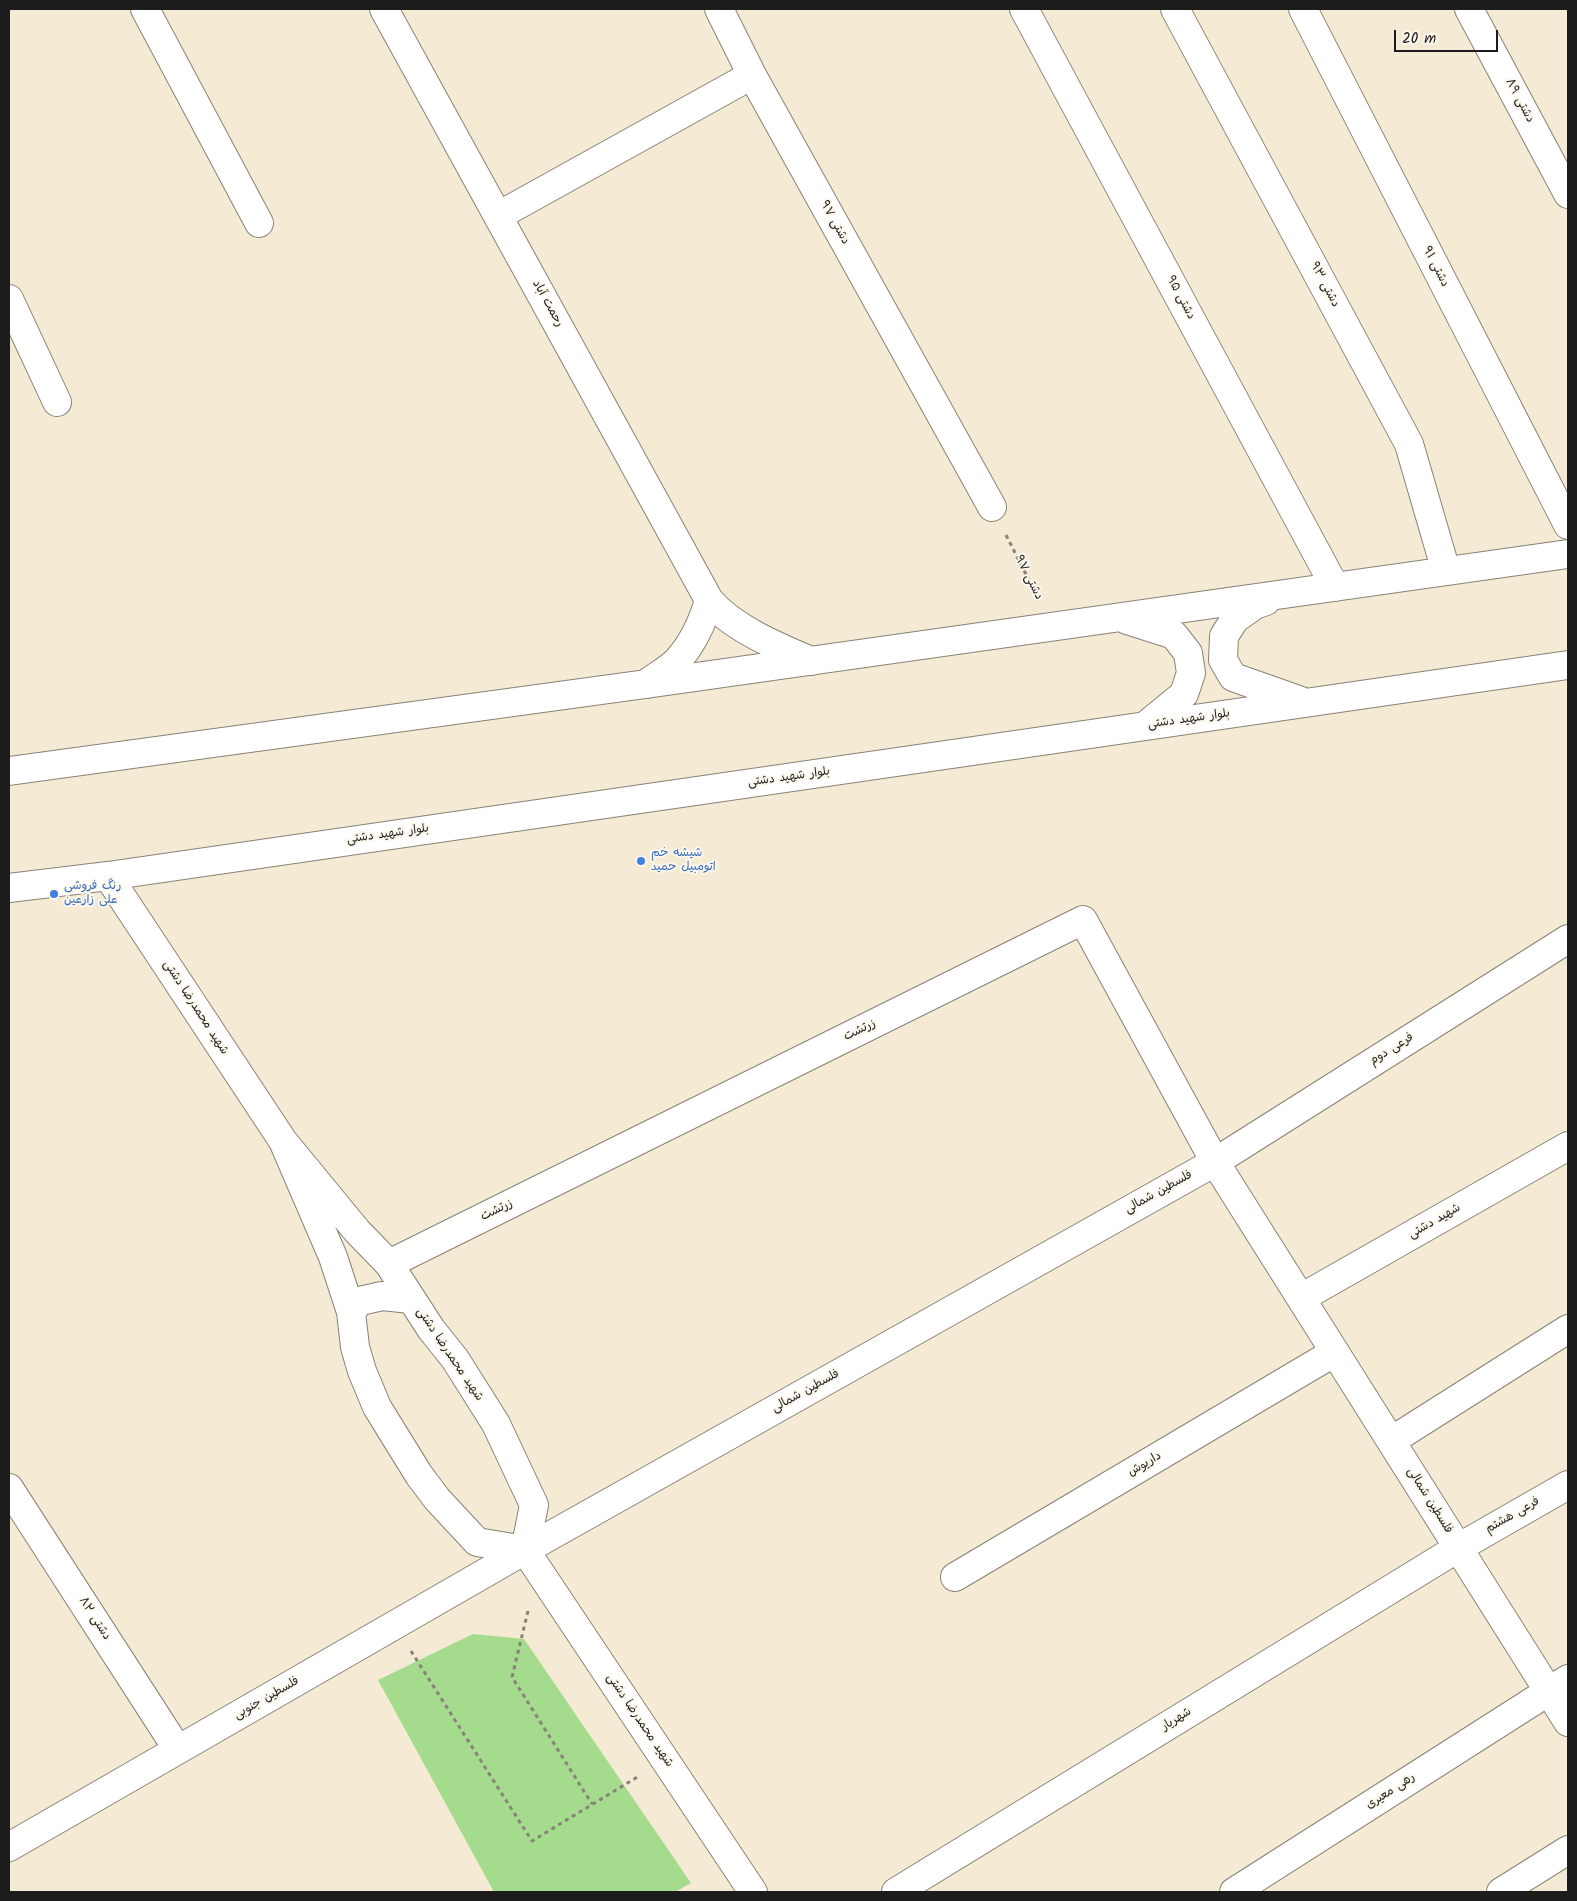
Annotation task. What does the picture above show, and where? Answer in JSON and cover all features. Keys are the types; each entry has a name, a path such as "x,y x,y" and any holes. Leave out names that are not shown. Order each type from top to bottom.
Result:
{"street":[{"path":"145,9 259,223"},
{"name":"رحمت آباد","path":"384,9 709,600"},
{"name":"دشتی ۹۷","path":"718,9 752,75 992,507"},
{"name":"دشتی ۹۵","path":"1024,9 1335,587"},
{"name":"دشتی ۹۳","path":"1176,9 1409,444 1446,571"},
{"name":"دشتی ۹۱","path":"1303,9 1568,526"},
{"name":"دشتی ۸۹","path":"1469,9 1568,194"},
{"path":"498,216 752,75"},
{"path":"9,299 57,402"},
{"path":"9,771 646,684 1568,554"},
{"path":"1284,594 1255,606 1235,619 1224,636 1223,660 1233,677 1306,703"},
{"path":"709,600 715,607 750,632 784,650 811,661"},
{"path":"646,684 678,660 692,641 704,617 709,600"},
{"path":"1118,617 1174,635 1188,653 1191,674 1184,694 1144,726"},
{"name":"بلوار شهید دشتی","path":"9,888 108,876 1568,665"},
{"name":"شهید محمدرضا دشتی","path":"108,876 282,1141 357,1231 390,1264 411,1299 455,1359 496,1424 534,1505 532,1560 753,1892"},
{"name":"زرتشت","path":"390,1264 1083,920 1215,1162"},
{"name":"فرعی دوم","path":"1215,1162 1568,939"},
{"name":"شهید محمدرضا دشتی","path":"282,1141 333,1257 350,1312 355,1347 362,1371 377,1407 418,1476 477,1542 532,1560"},
{"name":"شهید دشتی","path":"1301,1298 1568,1146"},
{"name":"فلسطین شمالی","path":"532,1560 1215,1162 1458,1548 1558,1685 1568,1722"},
{"name":"شهید محمدرضا دشتی","path":"350,1312 360,1301 382,1296 411,1299"},
{"path":"1391,1441 1568,1329"},
{"name":"داریوش","path":"955,1577 1335,1352"},
{"name":"فرعی هشتم","path":"1458,1548 1568,1485"},
{"name":"دشتی ۸۲","path":"9,1488 178,1750"},
{"name":"شهریار","path":"896,1892 1458,1548"},
{"name":"فلسطین جنوبی","path":"9,1847 394,1625 532,1560"},
{"name":"رهی معیری","path":"1234,1892 1558,1685"},
{"path":"1502,1892 1568,1850"}],"path":[{"name":"دشتی ۹۷","path":"992,507 1052,626"},
{"path":"532,1560 512,1677 592,1804"},
{"path":"394,1625 532,1841 665,1760"}],"green space":[{"path":"473,1634 524,1639 691,1883 675,1892 494,1892 378,1680"}],"place":[{"name":"شیشه خم اتومبیل حمید","path":"641,861"},
{"name":"رنگ فروشی علی زارعین","path":"54,894"}]}
